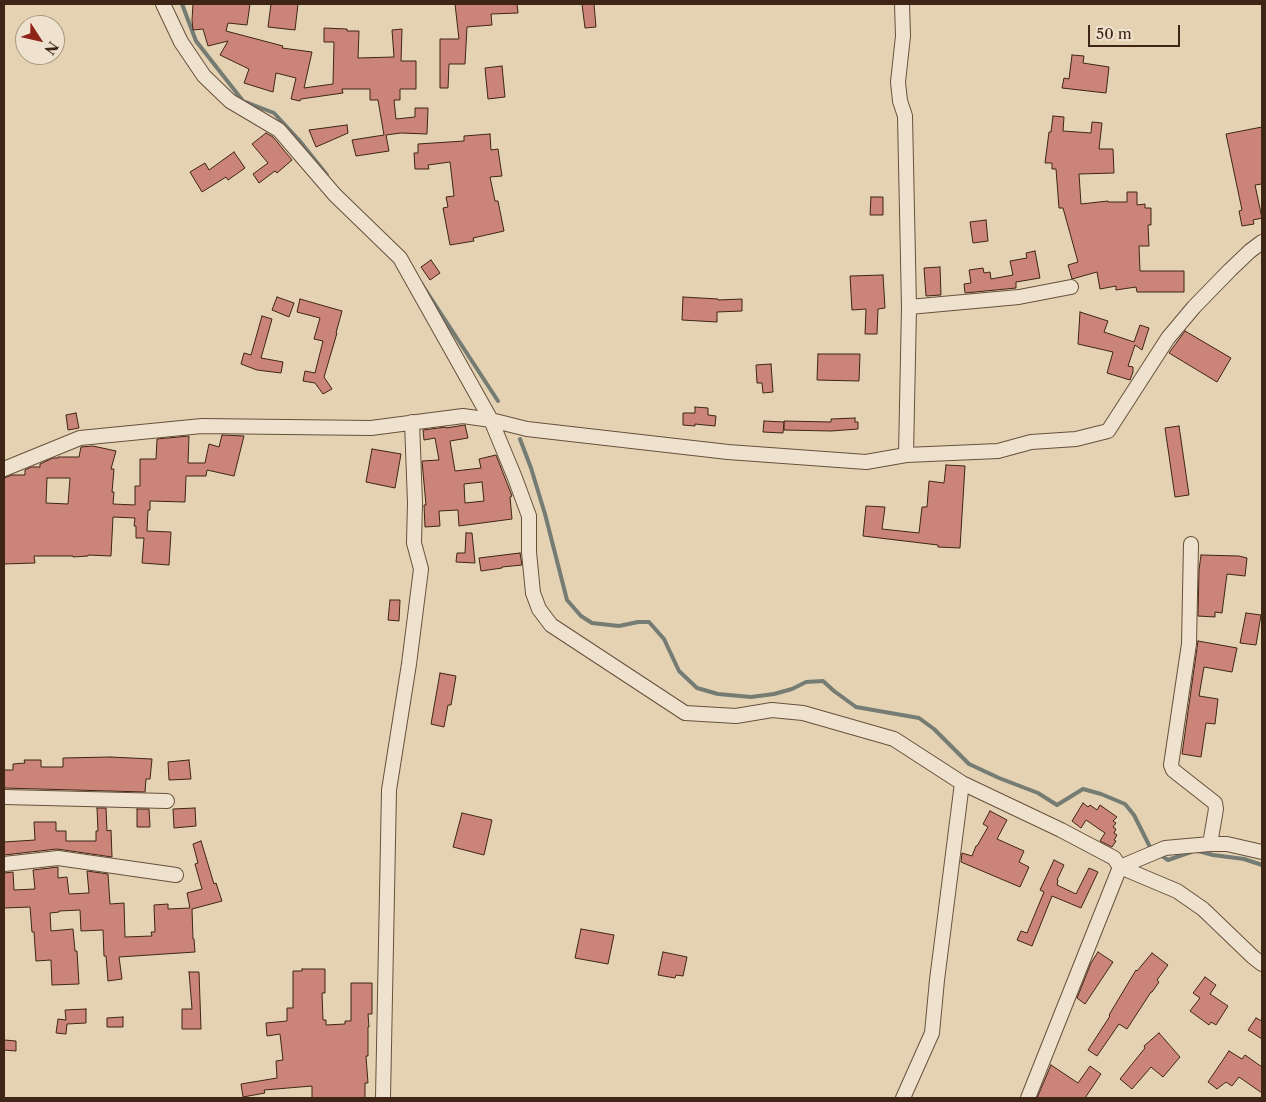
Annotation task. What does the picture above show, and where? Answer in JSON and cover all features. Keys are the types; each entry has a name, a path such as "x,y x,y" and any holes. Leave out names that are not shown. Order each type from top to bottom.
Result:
{"street":[{"path":"163,4 180,42 204,76 230,101 279,130 335,195 400,258 491,420 515,478 529,516 533,593 539,610 551,625 685,713 736,716 772,710 803,713 894,739 962,783 1061,830 1177,891 1203,909 1262,964"},
{"path":"902,4 903,36 898,82 900,101 905,116 909,307 906,455"},
{"path":"4,469 80,438 202,426 371,428 463,416 491,420 527,429 728,452 866,462 906,455 998,452 1031,442 1076,439 1108,431 1168,338 1194,307 1230,270 1262,242"},
{"path":"909,307 1019,297 1071,287"},
{"path":"383,1098 390,790 410,664 421,569 414,543 415,503 412,422"},
{"path":"1191,544 1189,644 1171,765 1173,770 1215,803 1216,809 1210,844"},
{"path":"903,1098 932,1033 962,783"},
{"path":"4,797 167,801"},
{"path":"1028,1098 1126,865 1165,848 1227,844 1261,849"},
{"path":"4,864 58,858 176,875"}],"building":[{"path":"193,4 250,4 247,25 228,23 226,31 283,46 282,48 312,52 304,88 333,84 334,42 324,42 324,28 359,31 358,58 394,57 392,30 402,29 401,61 416,61 416,89 400,89 400,100 394,100 396,119 415,117 415,108 428,108 427,134 401,133 386,135 389,151 356,156 352,140 384,135 378,100 370,100 370,89 342,89 343,93 301,99 300,101 291,99 296,78 276,73 273,92 244,83 249,69 220,55 228,41 208,46 203,29 193,30"},
{"path":"271,4 298,4 295,30 268,27"},
{"path":"455,4 517,4 518,13 491,14 492,25 467,27 465,64 449,64 448,88 440,88 440,39 459,39"},
{"path":"582,4 594,4 596,27 585,28"},
{"path":"1072,55 1084,56 1083,63 1109,67 1106,93 1062,88 1064,78 1069,79"},
{"path":"502,66 505,97 488,99 485,68"},
{"path":"1053,116 1064,117 1063,131 1091,133 1092,122 1102,123 1099,149 1113,149 1114,173 1079,174 1081,204 1108,201 1127,202 1127,192 1137,192 1137,205 1145,204 1145,208 1151,208 1151,225 1148,225 1149,246 1139,246 1140,271 1184,271 1184,292 1137,292 1136,287 1116,290 1116,286 1100,289 1097,272 1072,279 1068,265 1078,262 1063,208 1059,208 1056,169 1052,169 1052,163 1045,163"},
{"path":"347,125 348,133 316,147 309,130"},
{"path":"1262,127 1262,184 1255,185 1262,218 1253,220 1254,224 1242,226 1239,211 1242,210 1226,134"},
{"path":"266,133 273,137 292,160 277,173 275,171 259,183 253,174 268,163 252,144"},
{"path":"490,134 491,150 498,149 502,176 490,177 495,201 498,201 504,231 473,238 474,241 450,245 443,208 448,207 446,197 454,196 450,162 428,165 429,169 415,169 414,153 418,153 418,144 464,141 464,136"},
{"path":"234,152 245,168 228,180 226,177 202,192 190,172 205,163 209,170"},
{"path":"871,197 883,197 883,215 870,215"},
{"path":"986,220 988,241 973,243 970,222"},
{"path":"1035,251 1040,278 1016,282 1016,288 965,293 964,284 971,283 969,270 983,268 984,273 990,272 991,279 1013,275 1010,261 1027,258 1026,253"},
{"path":"431,260 440,273 430,280 421,267"},
{"path":"940,267 941,295 926,296 924,268"},
{"path":"883,275 885,308 878,309 877,334 865,334 866,309 852,310 850,276"},
{"path":"277,297 294,303 289,317 272,310"},
{"path":"683,297 718,300 742,299 742,311 717,312 717,322 682,320"},
{"path":"300,299 342,311 324,377 332,389 323,394 315,383 303,381 305,371 315,373 323,341 314,339 320,318 297,312"},
{"path":"1080,312 1108,321 1104,332 1134,342 1140,325 1149,328 1142,350 1135,345 1128,366 1133,367 1130,380 1107,373 1113,352 1078,344"},
{"path":"262,316 272,319 261,358 283,362 281,373 257,370 241,364 244,353 251,355"},
{"path":"1185,331 1231,358 1217,382 1169,353"},
{"path":"818,354 860,354 859,381 817,380"},
{"path":"771,364 773,392 763,393 762,383 757,383 756,365"},
{"path":"695,407 708,408 708,415 716,416 715,426 683,425 683,413 695,413"},
{"path":"76,413 79,428 68,430 66,415"},
{"path":"855,418 855,422 858,422 858,429 831,431 784,430 784,421 831,422 831,419"},
{"path":"764,421 784,422 783,433 763,432"},
{"path":"465,425 468,438 450,441 455,471 481,468 479,459 496,455 512,496 510,497 512,519 459,526 458,510 439,511 440,526 425,527 424,505 426,505 422,461 439,460 435,438 424,440 423,430","holes":["482,482 484,501 465,503 464,484"]},
{"path":"1179,426 1189,495 1175,497 1165,428"},
{"path":"222,435 244,436 234,476 207,470 206,476 186,476 185,502 150,501 147,531 171,532 169,565 142,563 144,538 136,538 135,518 113,517 111,556 34,556 35,563 4,564 4,478 12,475 25,475 25,470 31,467 40,467 40,464 53,458 79,457 81,447 93,446 116,451 111,469 114,469 113,504 135,505 135,486 140,486 140,459 156,459 157,439 189,436 188,463 205,463 209,444 219,447","holes":["47,478 70,478 68,504 46,503"]},
{"path":"372,449 401,454 395,488 366,482"},
{"path":"946,465 965,466 960,548 938,547 938,545 863,536 866,506 885,507 882,529 919,533 922,507 927,507 929,481 944,483"},
{"path":"466,533 472,533 475,563 456,562 457,553 465,553"},
{"path":"520,553 522,565 481,571 479,558"},
{"path":"1201,555 1247,558 1245,576 1227,574 1222,613 1215,612 1215,617 1198,616"},
{"path":"390,600 400,600 399,621 388,620"},
{"path":"1246,613 1261,615 1256,645 1240,643"},
{"path":"1198,641 1237,648 1232,672 1204,667 1199,696 1218,699 1215,724 1206,723 1201,757 1182,754"},
{"path":"440,673 456,676 451,705 448,705 444,727 431,724"},
{"path":"110,757 152,759 150,779 146,779 145,792 4,788 4,770 13,770 13,764 25,763 24,760 41,760 41,767 63,767 63,758"},
{"path":"189,760 191,779 169,780 168,762"},
{"path":"1083,803 1097,810 1100,805 1117,817 1113,821 1116,823 1113,827 1116,829 1114,833 1117,835 1112,847 1100,841 1105,833 1086,820 1081,828 1072,821"},
{"path":"97,808 106,808 107,831 111,830 112,857 57,849 4,855 4,842 35,840 34,822 56,822 56,831 66,831 66,841 96,841 96,831 98,831"},
{"path":"195,808 196,826 174,828 173,809"},
{"path":"137,809 149,809 150,827 137,827"},
{"path":"990,811 1007,820 997,839 1024,851 1019,862 1029,867 1020,887 961,862 962,853 972,856 988,827 983,824"},
{"path":"462,813 492,820 484,855 453,847"},
{"path":"201,841 214,884 216,883 222,901 192,909 195,952 119,957 122,979 108,981 106,956 104,956 103,930 81,931 80,910 59,911 50,913 51,931 73,929 75,951 77,951 79,984 52,985 51,960 36,961 30,907 4,908 4,873 13,872 14,890 35,889 33,870 58,867 58,878 67,877 69,894 89,893 87,871 108,874 110,904 124,903 125,937 152,936 151,932 155,932 154,905 168,904 168,909 190,908 187,893 202,889 195,864 198,863 193,844"},
{"path":"1054,860 1064,865 1057,880 1057,885 1076,894 1089,868 1098,872 1081,908 1052,896 1032,946 1017,940 1021,931 1027,933 1044,892 1040,890"},
{"path":"581,929 614,935 608,964 575,958"},
{"path":"663,952 687,957 683,976 676,975 675,978 658,975"},
{"path":"1098,952 1113,962 1085,1004 1077,998 1091,963"},
{"path":"1152,953 1168,965 1157,980 1159,982 1127,1029 1119,1024 1097,1056 1088,1050 1136,970"},
{"path":"302,969 325,969 325,993 322,993 323,1020 326,1020 326,1025 345,1024 345,1021 351,1021 351,983 372,983 372,1014 368,1014 368,1056 366,1056 368,1083 365,1083 365,1098 312,1098 312,1086 264,1090 265,1093 243,1097 241,1084 277,1078 276,1061 283,1060 280,1034 267,1036 266,1023 287,1021 287,1008 293,1008 293,971 302,971"},
{"path":"189,972 199,972 201,1029 182,1029 182,1009 192,1009"},
{"path":"1205,977 1216,985 1210,994 1228,1006 1216,1025 1211,1022 1209,1025 1190,1011 1200,998 1193,993"},
{"path":"86,1009 86,1023 67,1024 66,1034 56,1033 58,1019 66,1020 65,1010"},
{"path":"123,1017 123,1027 107,1027 107,1018"},
{"path":"1256,1018 1262,1021 1262,1039 1248,1030"},
{"path":"1159,1033 1180,1057 1163,1077 1151,1067 1132,1089 1120,1079 1145,1048 1144,1046"},
{"path":"4,1040 16,1041 16,1051 4,1050"},
{"path":"1229,1051 1242,1059 1245,1055 1262,1067 1262,1093 1239,1077 1232,1086 1226,1082 1217,1089 1208,1082"},
{"path":"1051,1065 1078,1083 1090,1066 1101,1074 1085,1098 1037,1098"}],"waterway":[{"path":"182,4 196,41 243,101 274,113 327,175"},
{"path":"421,283 498,401"},
{"path":"520,439 545,514 567,600 581,616 592,623 619,626 649,622 664,639 679,671 697,688 718,694 751,697 774,694 792,689 806,682 823,681 856,707 919,718 934,729 969,764 1038,793 1057,805 1083,789 1125,804 1134,815 1151,849 1154,850"},
{"path":"1198,851 1244,859 1262,865"},
{"path":"1159,854 1168,860 1191,852"}]}
